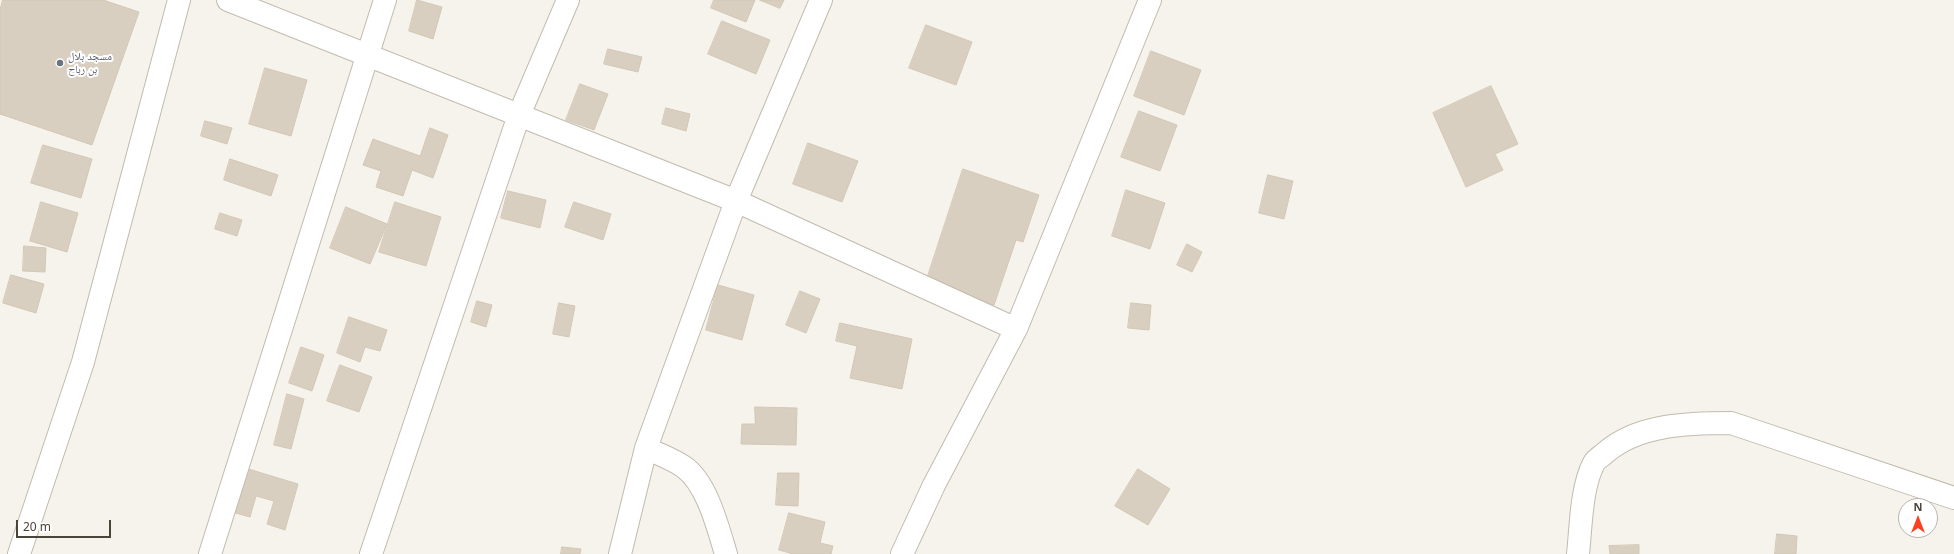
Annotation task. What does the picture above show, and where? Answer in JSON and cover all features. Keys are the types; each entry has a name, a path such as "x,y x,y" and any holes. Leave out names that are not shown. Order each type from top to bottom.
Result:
{"street":[{"path":"19,554 83,362 180,0"},
{"path":"228,0 736,201 1016,329"},
{"path":"210,554 385,0"},
{"path":"371,554 519,115 568,0"},
{"path":"620,554 646,448 736,201 821,0"},
{"path":"902,554 934,485 1016,329 1150,0"},
{"path":"1578,554 1586,488 1594,462 1614,445 1638,433 1698,423 1731,423 1954,498"},
{"path":"646,448 684,467 696,479 707,500 726,554"}],"building":[{"name":"مسجد بلال بن رباح","path":"3,0 103,0 139,12 92,145 0,114 0,10"},
{"path":"417,0 442,7 433,39 409,31"},
{"path":"714,0 755,0 746,22 711,8"},
{"path":"760,0 784,0 780,8"},
{"path":"722,21 770,40 756,74 708,54"},
{"path":"926,25 972,42 956,85 909,68"},
{"path":"608,49 642,57 638,72 604,64"},
{"path":"1151,51 1201,70 1184,115 1134,96"},
{"path":"265,68 307,80 291,136 249,124"},
{"path":"580,84 608,94 594,130 566,120"},
{"path":"1491,86 1518,144 1495,154 1503,170 1466,187 1433,113"},
{"path":"666,108 690,114 686,131 662,124"},
{"path":"1139,111 1177,125 1160,171 1121,157"},
{"path":"205,121 232,128 227,144 201,136"},
{"path":"430,128 448,135 433,178 412,170 403,196 376,187 381,171 363,165 373,139 420,156"},
{"path":"808,143 858,161 842,202 793,184"},
{"path":"43,145 92,159 81,198 31,183"},
{"path":"230,159 278,175 271,196 224,180"},
{"path":"963,169 1039,195 1023,242 1016,240 994,305 926,282"},
{"path":"1268,175 1293,181 1284,219 1259,213"},
{"path":"1126,190 1165,203 1150,249 1112,236"},
{"path":"508,191 546,200 540,228 501,218"},
{"path":"41,202 78,213 67,252 30,241"},
{"path":"395,202 441,217 426,266 379,252"},
{"path":"574,202 611,214 603,240 565,227"},
{"path":"346,207 387,224 370,264 330,248"},
{"path":"220,213 242,220 237,236 215,229"},
{"path":"1187,244 1202,252 1192,272 1177,265"},
{"path":"24,246 46,248 45,272 23,271"},
{"path":"11,275 44,284 36,313 3,303"},
{"path":"718,285 754,295 742,340 706,330"},
{"path":"800,291 820,299 806,333 786,325"},
{"path":"477,301 492,305 486,327 471,322"},
{"path":"559,303 575,306 569,337 553,334"},
{"path":"1131,303 1151,305 1149,330 1128,328"},
{"path":"349,317 387,330 380,351 365,347 360,362 337,353"},
{"path":"840,323 912,339 902,389 850,378 857,346 836,341"},
{"path":"301,347 324,355 312,391 289,383"},
{"path":"340,365 372,377 359,412 327,401"},
{"path":"287,394 304,399 291,449 274,445"},
{"path":"755,407 797,408 796,445 741,444 742,424 755,424"},
{"path":"245,468 298,484 285,530 267,524 274,501 256,496 250,517 232,512"},
{"path":"1138,469 1170,489 1148,525 1115,506"},
{"path":"778,473 799,473 798,506 776,505"},
{"path":"789,513 825,522 820,543 833,546 831,554 793,554 779,550"},
{"path":"1777,534 1797,536 1796,554 1775,554"},
{"path":"1639,545 1639,554 1610,554 1609,546"},
{"path":"562,547 581,549 580,554 561,554"}],"place":[{"name":"مسجد بلال بن رباح","path":"60,63"}]}
